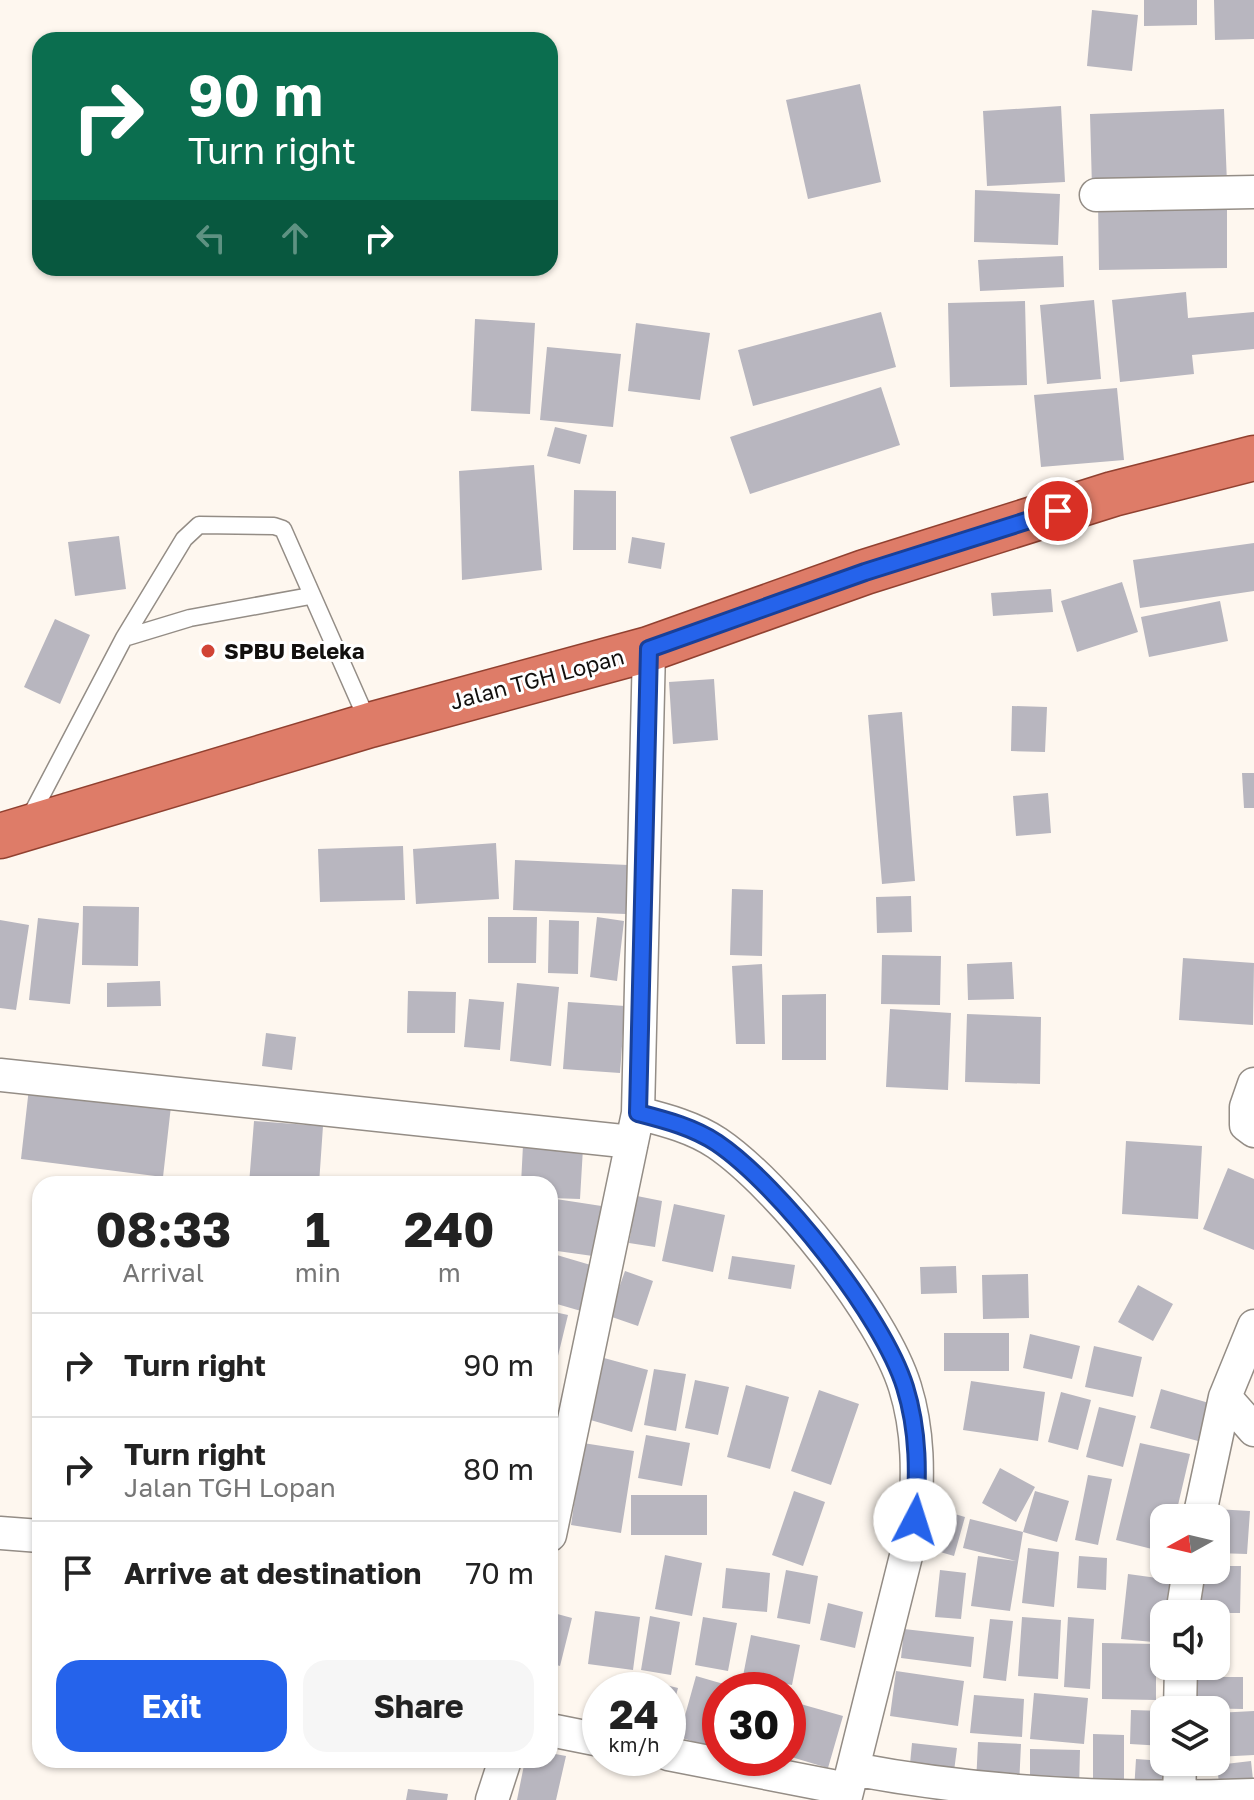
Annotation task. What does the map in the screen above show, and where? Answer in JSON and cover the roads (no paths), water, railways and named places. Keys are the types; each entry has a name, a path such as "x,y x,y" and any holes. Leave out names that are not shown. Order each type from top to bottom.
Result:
{"highway":[{"name":"Jalan TGH Lopan","path":"12,832 370,725 649,649 865,572 1025,521 1113,494 1254,458"}],"street":[{"path":"1096,195 1254,192"},
{"path":"558,1497 635,1127 649,649"},
{"path":"0,1075 635,1127 679,1124 714,1141 770,1188 848,1287 886,1345 904,1384 914,1421 919,1472 915,1520 848,1786"},
{"path":"1254,1084 1245,1116 1246,1125 1254,1131"},
{"path":"1202,1504 1225,1397 1254,1326"},
{"path":"1225,1397 1254,1430"},
{"path":"0,1533 32,1535"},
{"path":"558,1732 582,1736"},
{"path":"686,1757 848,1786 967,1787 1179,1799 1254,1795"},
{"path":"492,1800 502,1768"},
{"path":"1179,1799 1180,1776"}],"lane":[{"path":"12,832 184,539 199,525 263,525 283,529 310,596 370,725"},
{"path":"124,638 190,618 310,596"}],"place":[{"name":"SPBU Beleka","path":"208,651"}]}
